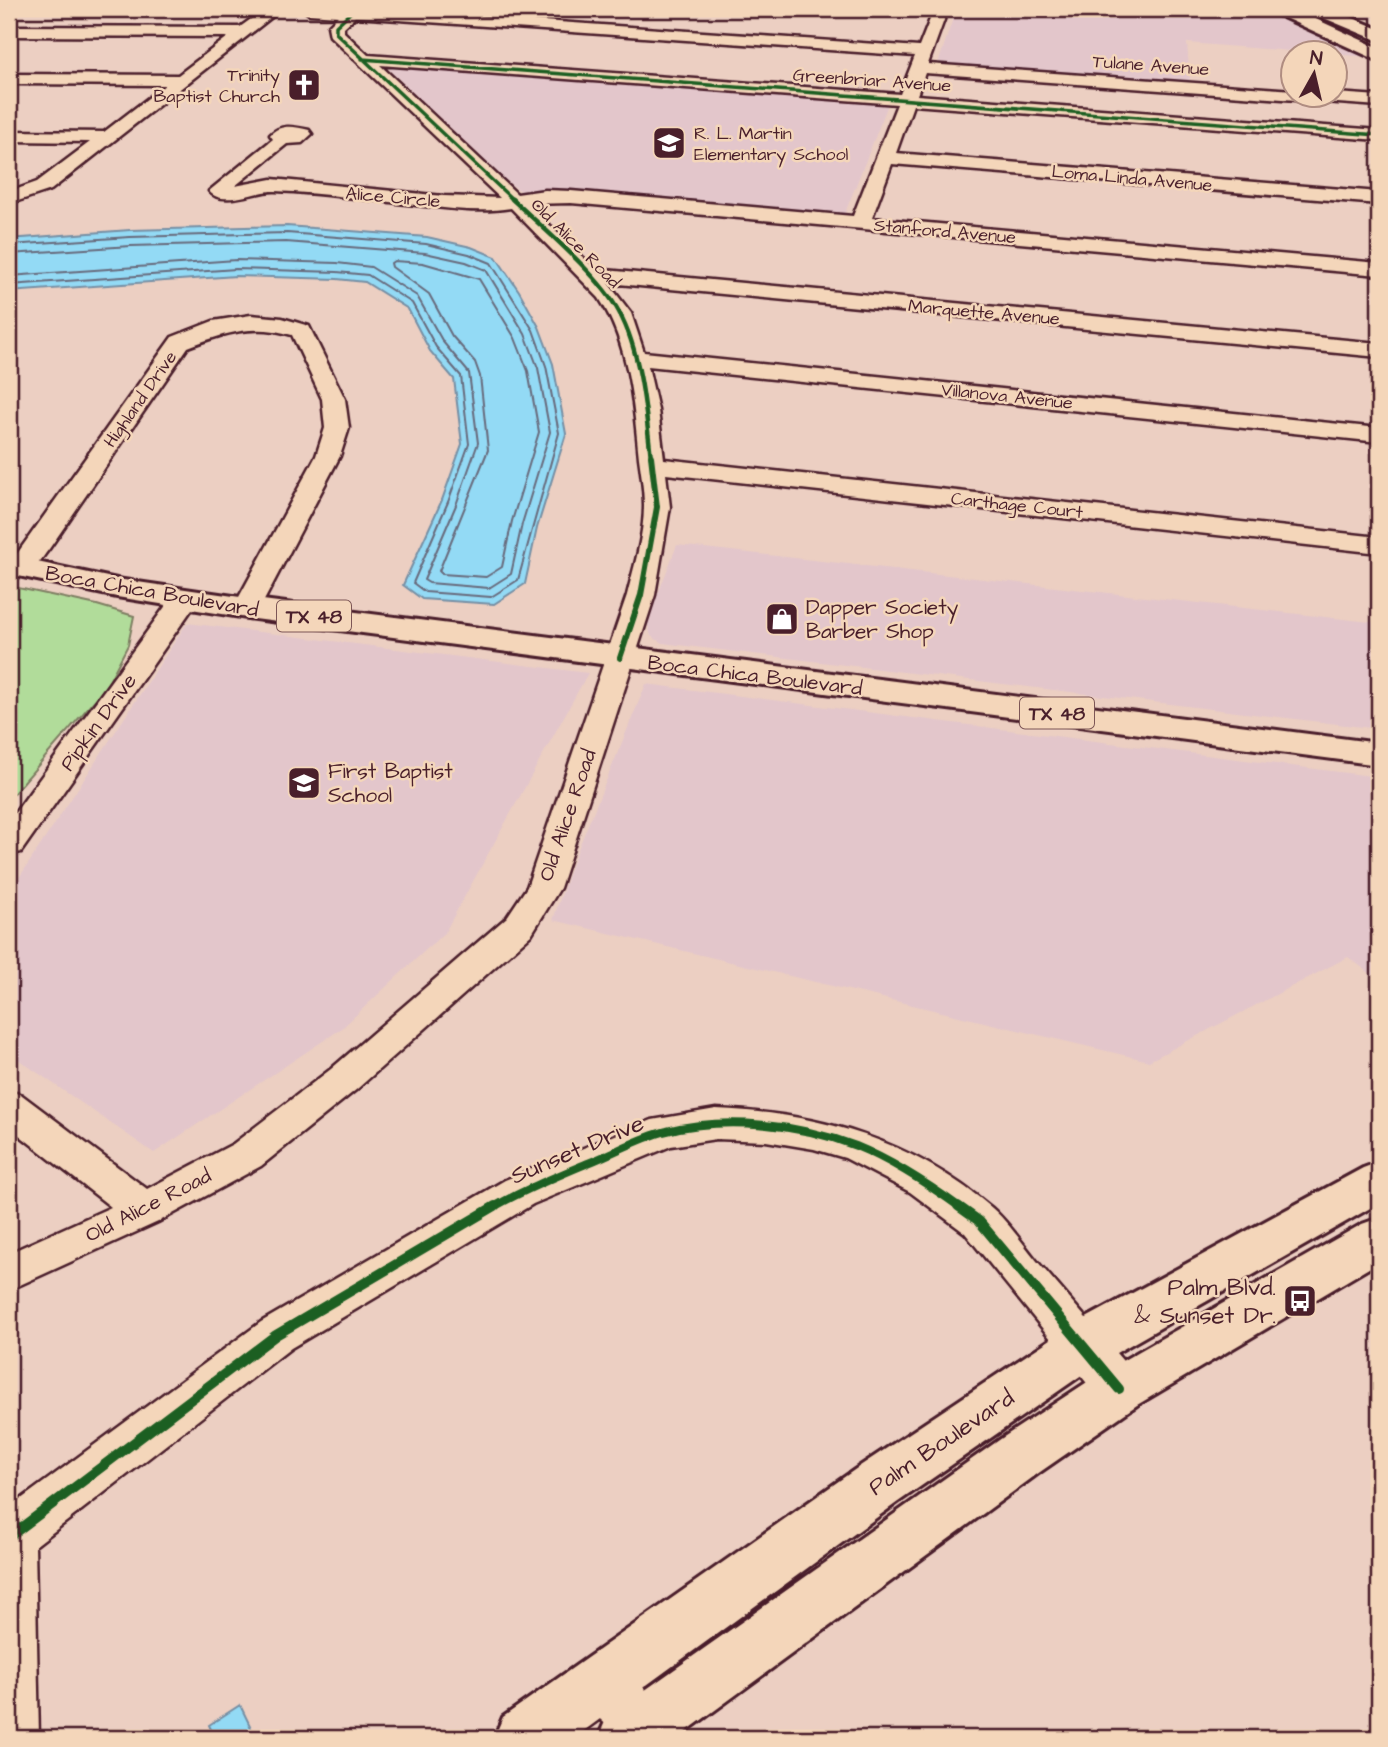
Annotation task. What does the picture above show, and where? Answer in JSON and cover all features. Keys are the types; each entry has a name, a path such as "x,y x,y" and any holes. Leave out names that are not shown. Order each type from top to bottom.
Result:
{"main road":[{"path":"1280,9 1379,53"},
{"path":"1318,9 1379,36"},
{"path":"1357,9 1379,18"},
{"name":"Boca Chica Boulevard","path":"14,566 185,599 620,658 1379,754"},
{"name":"Palm Boulevard","path":"524,1738 879,1484 1084,1345 1379,1181"},
{"path":"643,1734 1009,1463 1119,1389 1379,1238"}],"street":[{"path":"9,198 44,186 274,9"},
{"path":"309,9 352,10"},
{"path":"860,224 941,9"},
{"name":"Old Alice Road","path":"9,1272 144,1210 247,1155 344,1079 519,926 542,888 620,658 649,562 657,507 654,465 635,358 620,313 589,275 362,59 335,29 352,10"},
{"name":"Tulane Avenue","path":"352,10 1379,101"},
{"path":"9,31 244,32"},
{"name":"Greenbriar Avenue","path":"362,59 1379,135"},
{"path":"9,79 181,80"},
{"path":"9,136 109,137"},
{"name":"Alice Circle","path":"283,139 249,169 222,185 218,191 236,192 272,186 494,205 513,201"},
{"name":"Loma Linda Avenue","path":"885,159 1379,198"},
{"path":"249,169 248,175 251,179 272,186"},
{"name":"Stanford Avenue","path":"513,201 545,196 572,197 1379,269"},
{"name":"Marquette Avenue","path":"589,275 1379,350"},
{"name":"Highland Drive","path":"14,566 40,543 180,342 221,326 251,322 282,325 301,331 318,364 338,415 337,434 328,456 247,607"},
{"name":"Villanova Avenue","path":"635,358 1379,435"},
{"name":"Carthage Court","path":"654,465 1379,545"},
{"name":"Pipkin Drive","path":"9,844 185,599"},
{"path":"9,1106 144,1210"},
{"name":"Sunset Drive","path":"10,1536 276,1335 519,1192 666,1132 716,1124 766,1126 814,1134 856,1146 924,1181 979,1221 1119,1389"},
{"path":"10,1536 13,1738"},
{"path":"599,1684 643,1734"}],"shaded area":[{"path":"956,9 1250,9 1308,24 1334,38 1280,38 1280,50 1187,43 1190,82 938,64"},
{"path":"1350,47 1369,57 1350,56"},
{"name":"R. L. Martin Elementary School","path":"390,64 889,102 843,218 540,191 524,193 509,183 385,66"},
{"path":"677,545 1379,623 1379,729 662,643 651,636 647,622"},
{"name":"First Baptist School","path":"187,623 588,673 445,932 341,1029 154,1153 9,1053 9,893"},
{"path":"646,684 1379,777 1379,980 1348,957 1149,1061 553,920 571,866"}],"green space":[{"path":"9,586 134,616 128,645 106,687 9,799"}],"water":[{"path":"287,226 427,237 471,247 496,257 539,327 553,364 566,434 537,528 525,584 494,604 422,599 403,585 442,500 462,444 454,379 430,351 408,309 365,282 337,279 236,276 9,292 9,239 130,230"},
{"path":"240,1705 256,1738 215,1738 209,1725"}],"cycle path":[{"path":"354,9 336,26 336,33 550,235 607,294 620,313 635,358 645,405 657,507 641,595 620,658"},
{"path":"362,59 1379,135"},
{"path":"9,1537 276,1335 519,1192 666,1131 716,1124 766,1126 814,1134 856,1146 924,1181 979,1221 1119,1389"}],"place":[{"name":"Trinity Baptist Church","path":"304,85"},
{"name":"R. L. Martin Elementary School","path":"669,143"},
{"name":"Dapper Society Barber Shop","path":"782,619"},
{"name":"First Baptist School","path":"304,783"},
{"name":"Palm Blvd. & Sunset Dr.","path":"1300,1301"}]}
